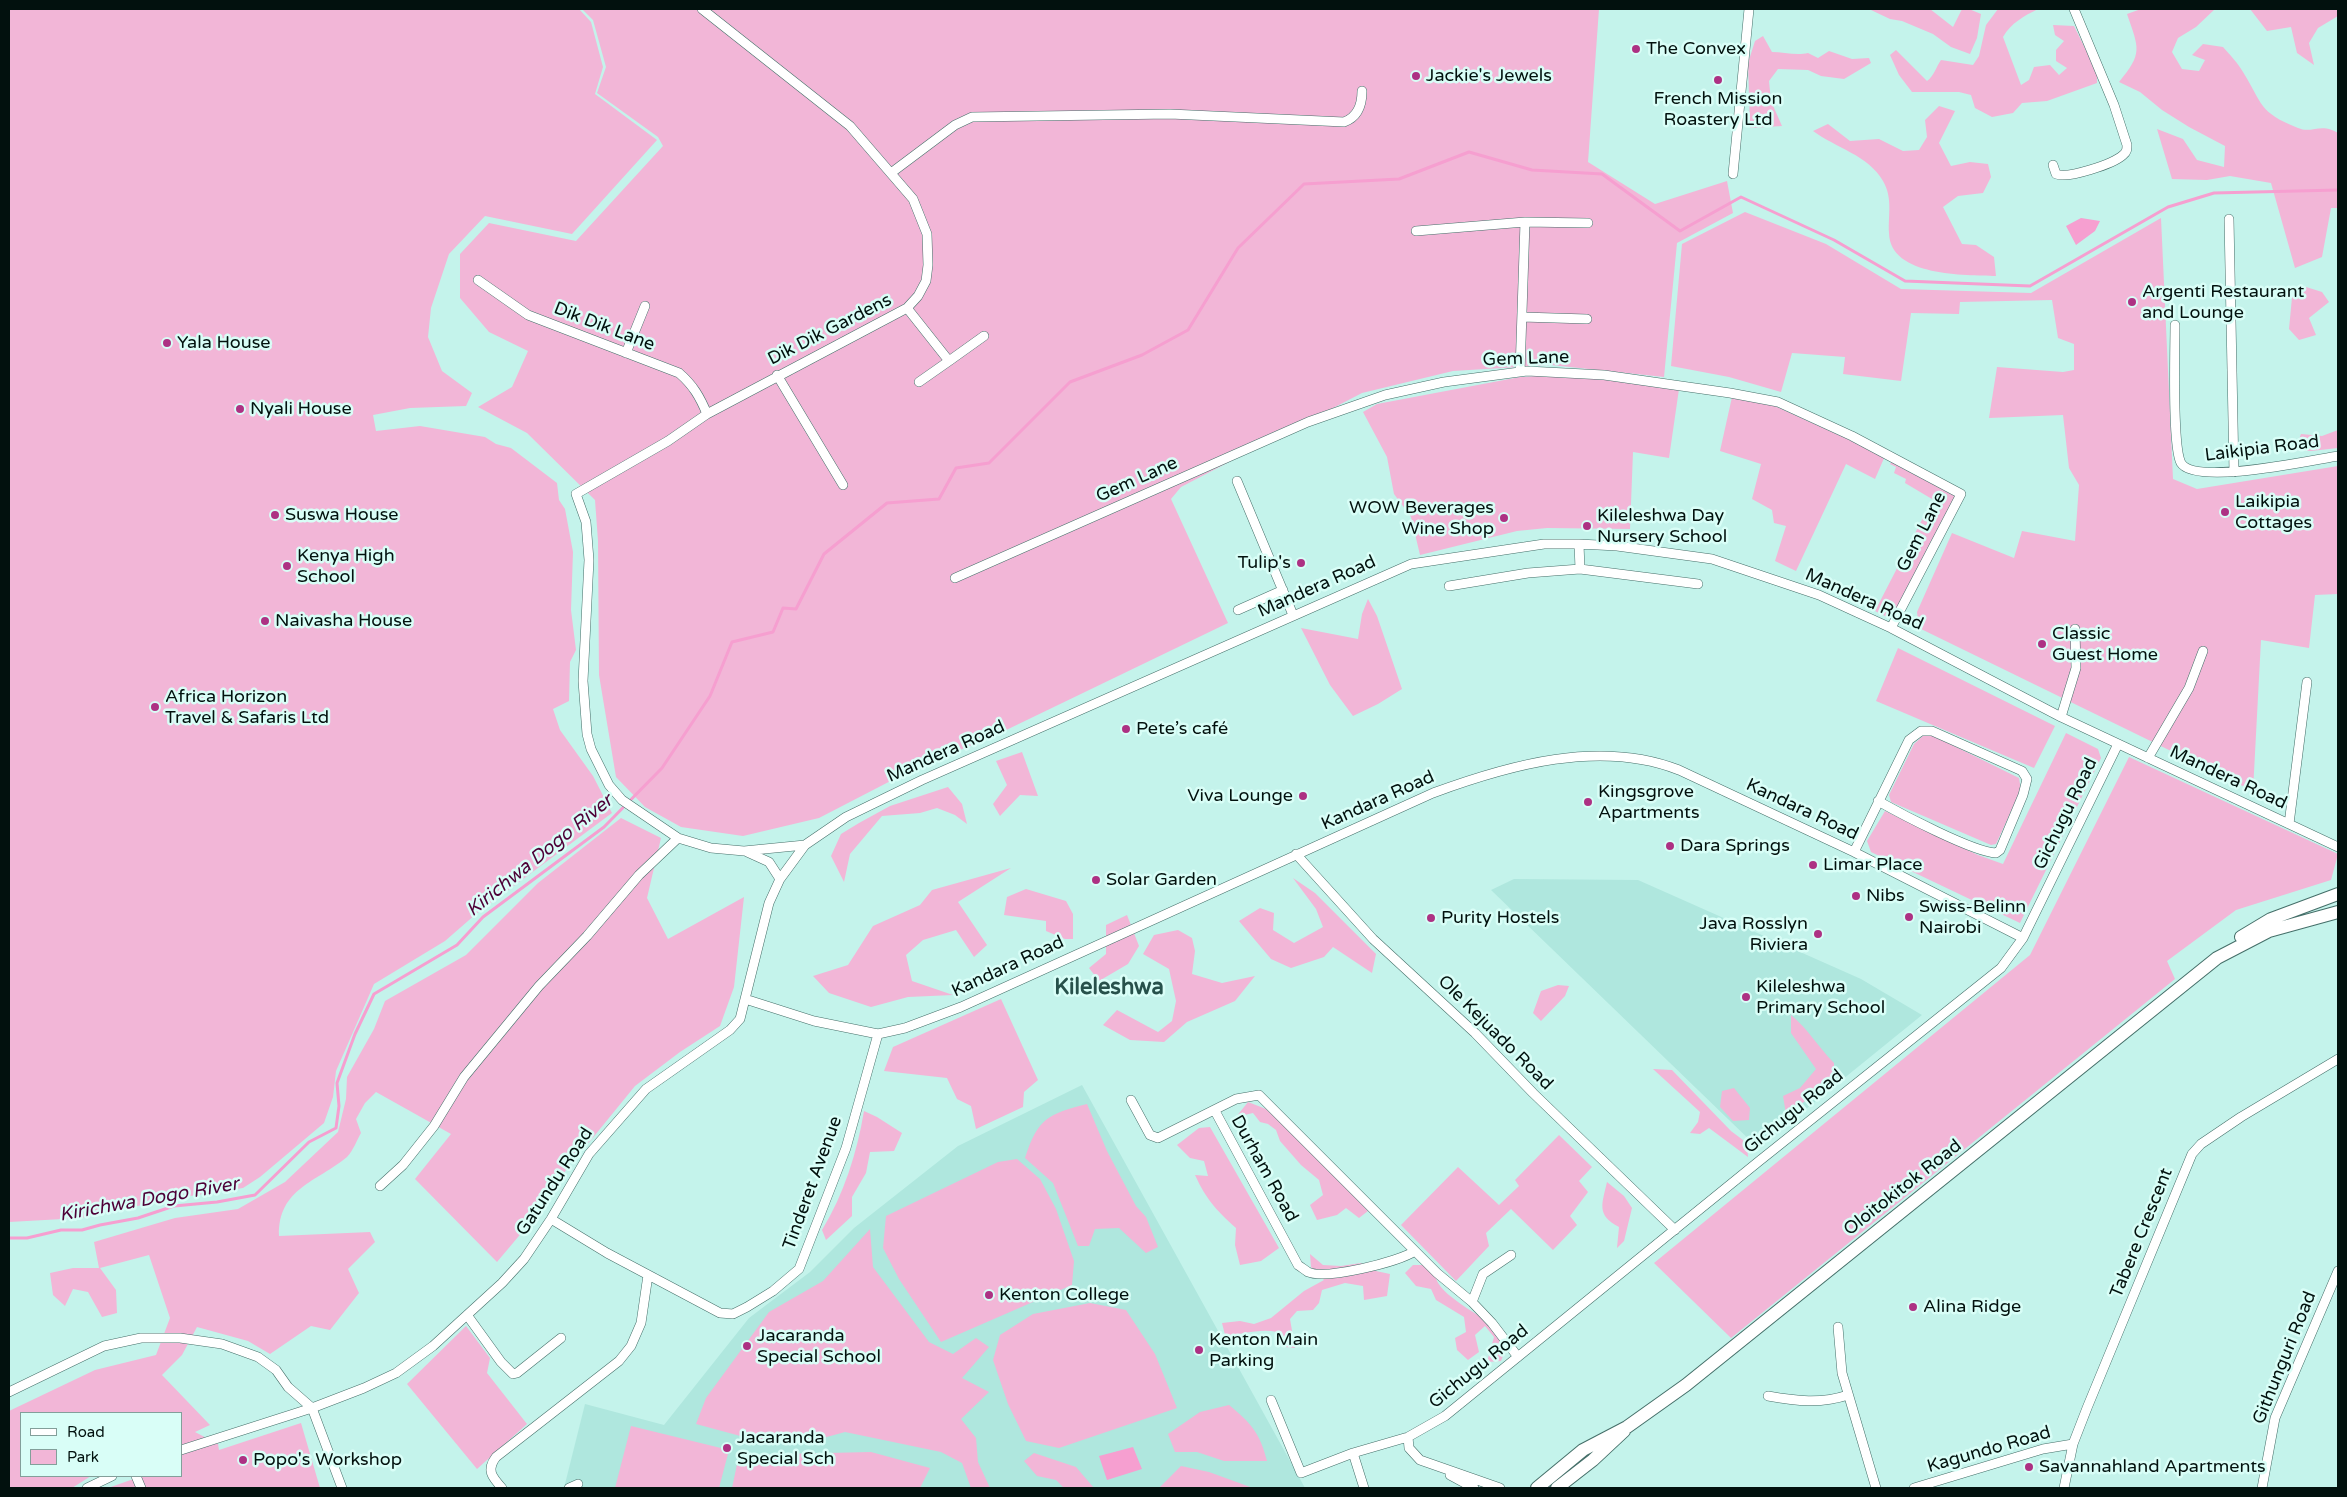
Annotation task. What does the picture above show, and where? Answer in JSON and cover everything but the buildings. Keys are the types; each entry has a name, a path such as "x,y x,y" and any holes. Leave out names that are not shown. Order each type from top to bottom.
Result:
{"main road":[{"path":"2217,958 2256,927 2338,894"},
{"path":"2217,958 2261,934 2318,916 2338,912"},
{"name":"Oloitokitok Road","path":"1537,1488 1583,1450 1627,1427 1730,1351 1989,1144 2217,958"},
{"name":"Oloitokitok Road","path":"1561,1487 1619,1438 1627,1427"}],"street":[{"name":"Dik Dik Gardens","path":"576,494 668,441 707,414 777,375 907,308 918,296 926,280 928,265 927,234 913,199 850,126 702,9"},
{"path":"1733,174 1749,9"},
{"path":"2053,165 2056,174 2062,176 2094,168 2123,156 2127,151 2127,145 2114,105 2074,9"},
{"path":"891,173 955,125 972,116 1170,114 1344,122 1353,118 1359,109 1362,92"},
{"path":"2229,219 2234,472"},
{"path":"1520,372 1525,222"},
{"path":"1416,232 1525,222 1588,223"},
{"name":"Dik Dik Lane","path":"478,280 528,315 679,373 692,384 707,414"},
{"path":"626,353 645,306"},
{"path":"907,308 949,361"},
{"path":"1522,317 1587,319"},
{"name":"Laikipia Road","path":"2175,325 2177,434 2182,464 2196,473 2234,472 2338,456"},
{"path":"919,382 984,336"},
{"name":"Gem Lane","path":"955,578 1308,422 1385,395 1444,382 1520,372 1604,375 1730,393 1778,402 1859,439 1961,494 1891,628"},
{"path":"777,375 843,485"},
{"path":"1238,481 1293,615"},
{"name":"Mandera Road","path":"576,494 586,522 589,560 583,681 587,734 591,749 609,785 622,800 678,838 711,848 744,851 805,845 846,817 922,780 1411,564 1544,544 1617,546 1712,559 1819,595 1891,628 2061,717 2338,847"},
{"path":"1579,544 1580,569"},
{"path":"1448,586 1528,573 1580,569 1698,584"},
{"path":"1238,610 1283,590"},
{"path":"2061,717 2076,668 2075,629"},
{"path":"2148,758 2189,688 2203,651"},
{"path":"2289,824 2307,682"},
{"path":"1854,852 1878,801 1909,740 1916,733 1926,730 2022,771 2027,779 2012,822 2000,850 1996,853 1985,851 1878,801"},
{"name":"Gichugu Road","path":"1270,1400 1301,1472 1353,1453 1408,1437 1446,1416 1758,1162 2001,968 2023,938 2118,744"},
{"name":"Kandara Road","path":"745,999 814,1020 878,1034 905,1028 961,1007 1398,807 1496,771 1540,762 1611,756 1652,760 1670,766 1854,852 2023,938"},
{"path":"380,1186 403,1164 434,1126 464,1077 539,986 587,936 639,875 678,838"},
{"name":"Gatundu Road","path":"182,1450 312,1408 396,1373 433,1346 467,1315 524,1259 551,1219 589,1154 646,1089 730,1030 740,1019 764,920 780,879 805,845"},
{"path":"744,851 763,857 769,862 780,879"},
{"name":"Ole Kejuado Road","path":"1296,854 1373,939 1475,1033 1533,1093 1676,1230"},
{"name":"Tinderet Avenue","path":"551,1219 648,1275 720,1313 728,1314 747,1307 773,1291 799,1269 846,1148 878,1034"},
{"name":"Tabere Crescent","path":"2064,1488 2074,1444 2106,1358 2192,1154 2201,1144 2241,1117 2338,1059"},
{"name":"Durham Road","path":"1415,1251 1404,1258 1382,1264 1320,1274 1308,1272 1298,1265 1215,1111 1236,1099 1259,1095 1415,1251 1436,1274 1472,1302 1492,1323 1518,1357"},
{"path":"1131,1100 1150,1135 1158,1138 1215,1111"},
{"path":"1472,1302 1483,1274 1511,1255"},
{"name":"Githunguri Road","path":"2262,1488 2275,1418 2338,1272"},
{"path":"502,1488 490,1472 496,1457 619,1361 631,1346 641,1323 648,1275"},
{"path":"467,1315 501,1362 513,1374 517,1373 561,1338"},
{"path":"1838,1327 1842,1373 1876,1488"},
{"path":"9,1392 104,1346 141,1338 180,1338 222,1344 258,1357 276,1370 288,1387 312,1408 342,1488"},
{"path":"1768,1396 1814,1402 1832,1400 1848,1395"},
{"path":"1408,1437 1409,1448 1415,1455 1474,1488"},
{"name":"Kagundo Road","path":"1914,1488 2043,1449 2074,1444"},
{"path":"1353,1453 1364,1488"},
{"path":"1441,1469 1500,1488"},
{"path":"87,1488 110,1477"},
{"path":"569,1488 578,1484"}],"shaded area":[{"path":"2081,218 2100,221 2095,231 2076,245 2066,226"},
{"name":"Kileleshwa Primary School","path":"1514,879 1638,880 1861,979 1922,1015 1758,1148 1491,890"},
{"name":"Kenton College","path":"1082,1085 1305,1488 564,1488 585,1404 664,1425 749,1318 810,1272 854,1228 958,1146"},
{"path":"1133,1447 1142,1469 1107,1480 1099,1456"}],"green space":[{"name":"Kenya High School","path":"9,9 579,9 591,22 603,67 595,94 657,140 572,234 485,216 449,254 431,308 428,337 442,371 472,393 466,406 410,408 373,415 376,431 420,426 485,437 496,444 511,448 557,483 559,500 565,509 573,552 571,610 576,650 570,662 569,701 553,709 560,730 593,776 612,813 476,914 445,941 374,984 336,1071 333,1097 324,1123 260,1177 243,1188 170,1199 81,1218 9,1222"},
{"path":"582,9 1599,9 1588,162 1655,204 1727,181 1733,213 1677,243 1664,377 1551,365 1453,371 1362,393 1181,487 1171,499 1228,623 1000,733 906,773 819,818 743,836 681,827 645,807 616,777 599,675 598,541 595,500 527,433 478,407 512,387 528,351 489,332 460,298 460,254 489,223 576,241 663,146 658,137 597,93 606,67 593,20"},
{"path":"1852,9 1930,9 1953,27 1962,9 1969,9 1981,14 1977,38 1970,54 1951,47 1933,34 1902,21 1890,19 1871,10"},
{"path":"1998,9 2038,9 2014,24 2003,37 2021,85 2029,80 2034,67 2050,65 2059,75 2067,68 2056,61 2056,50 2064,41 2055,35 2053,25 2074,26 2097,72 2097,83 2047,101 2022,103 2013,113 1992,117 1975,108 1971,95 1959,92 1912,92 1899,75 1890,55 1896,50 1927,81 1941,60 1973,65 1979,56 1986,25"},
{"path":"2141,9 2215,9 2196,27 2178,38 2172,52 2182,69 2199,71 2205,60 2192,55 2203,44 2223,47 2241,69 2268,112 2298,128 2308,130 2327,128 2338,133 2338,208 2331,208 2322,257 2295,268 2271,183 2230,176 2207,180 2172,179 2157,129 2183,139 2197,160 2224,167 2225,146 2189,127 2162,110 2140,92 2119,82 2132,64 2136,50 2134,35 2127,14"},
{"path":"2250,9 2338,9 2338,16 2318,28 2309,43 2314,65 2297,53 2291,27 2267,31"},
{"path":"1763,36 1772,52 1808,53 1818,58 1829,51 1852,59 1869,58 1871,63 1844,79 1821,76 1808,70 1778,69 1769,81 1771,101 1782,126 1750,128 1748,63 1755,41"},
{"path":"1939,106 1955,111 1939,143 1951,166 1970,162 1988,164 1991,177 1983,193 1958,196 1943,207 1962,244 1976,245 1994,257 1996,276 1949,274 1932,271 1915,266 1902,258 1893,247 1889,233 1888,194 1877,172 1860,158 1813,131 1828,124 1850,141 1879,139 1903,151 1919,150 1927,137 1925,120"},
{"path":"1745,212 1826,244 1901,289 2031,293 2161,218 2173,479 2197,489 2338,466 2338,594 2315,595 2309,648 2261,640 2253,791 1919,628 1917,612 1952,533 2014,558 2022,531 2075,541 2079,485 2069,468 2063,415 1989,418 1997,367 2063,372 2074,370 2074,344 2058,338 2052,300 1960,302 1959,314 1911,313 1901,381 1843,374 1845,357 1792,353 1781,392 1729,377 1671,366 1682,244"},
{"path":"2303,286 2322,292 2329,302 2309,318 2316,335 2299,340 2289,329 2293,287"},
{"path":"1555,375 1600,378 1679,389 1669,458 1633,452 1630,529 1547,528 1517,531 1420,555 1411,517 1394,494 1387,457 1363,412 1377,404 1520,377"},
{"path":"1732,397 1775,406 1885,456 1875,479 1846,464 1796,571 1775,561 1786,526 1774,523 1772,510 1752,499 1761,464 1720,451"},
{"path":"2338,430 2338,448 2311,451 2295,450 2301,434 2322,436"},
{"path":"1893,460 1959,495 1893,620 1875,611 1925,514 1930,516 1937,502 1905,483 1906,479 1894,473 1896,467 1890,464"},
{"path":"1368,599 1377,616 1402,689 1378,704 1353,716 1330,685 1301,628 1358,639 1362,614"},
{"path":"1898,648 2055,726 2034,768 1876,701"},
{"path":"2066,733 2098,749 2101,758 2020,923 1871,852 1867,841 1885,811 1978,855 2003,864"},
{"path":"1924,735 1932,735 2019,778 2021,790 1996,844 1991,845 1891,802 1889,795 1914,744"},
{"path":"1022,752 1038,796 1020,795 1000,816 993,804 1007,785 996,761"},
{"path":"2129,757 2338,854 2331,880 2236,910 2167,961 2175,979 1731,1338 1654,1263 2030,955"},
{"path":"948,787 962,804 967,824 955,815 937,808 920,813 882,816 850,854 844,882 831,856 841,834 890,806"},
{"path":"621,818 661,838 647,898 668,939 744,897 734,987 720,1026 680,1052 635,1086 591,1140 572,1160 545,1205 497,1262 415,1179 451,1134 376,1092 365,1103 356,1119 361,1133 351,1152 335,1166 301,1188 292,1197 285,1207 280,1220 279,1236 370,1232 375,1242 348,1269 359,1293 330,1330 311,1326 270,1354 248,1341 197,1327 182,1355 162,1375 210,1425 195,1432 218,1444 219,1450 301,1423 320,1488 108,1488 139,1477 182,1477 182,1412 20,1412 20,1477 89,1477 72,1488 9,1488 9,1411 95,1370 156,1355 170,1318 149,1255 100,1268 116,1290 117,1313 102,1317 88,1292 73,1289 65,1306 53,1295 50,1273 73,1268 99,1268 94,1242 175,1218 238,1209 285,1182 338,1132 346,1099 347,1077 374,1029 385,1001 466,955 538,883"},
{"path":"1011,868 958,902 987,945 974,957 956,930 923,940 906,955 912,981 953,995 908,997 871,1007 829,993 813,976 848,965 873,926 920,905 932,890"},
{"path":"1293,878 1315,893 1376,954 1372,973 1333,947 1324,957 1291,968 1271,959 1239,921 1260,908 1274,913 1273,930 1294,943 1323,927 1316,909"},
{"path":"1026,889 1066,901 1073,914 1073,939 1065,939 1046,931 1046,921 1004,915 1007,897"},
{"path":"1127,915 1139,946 1128,964 1099,981 1089,968 1106,954 1106,925"},
{"path":"1178,930 1192,938 1195,951 1192,974 1222,983 1255,976 1235,1001 1187,1022 1164,1042 1130,1040 1103,1025 1117,1010 1158,1032 1172,1021 1176,1001 1169,969 1143,954 1154,935"},
{"path":"1558,985 1569,986 1565,996 1541,1021 1533,1013 1541,991"},
{"path":"1001,999 1038,1080 1024,1092 1023,1107 976,1129 971,1106 957,1099 947,1078 884,1071 893,1047"},
{"path":"1791,1015 1834,1063 1834,1074 1820,1091 1786,1114 1783,1096 1800,1088 1816,1069 1791,1033"},
{"path":"1653,1069 1672,1070 1731,1131 1747,1143 1748,1157 1709,1128 1700,1134 1690,1133 1698,1122 1700,1112"},
{"path":"1734,1088 1750,1108 1749,1120 1733,1121 1720,1107 1722,1091"},
{"path":"1248,1102 1266,1109 1303,1142 1368,1211 1359,1218 1346,1208 1337,1215 1317,1220 1310,1205 1323,1195 1319,1180 1301,1165 1280,1141 1276,1130 1268,1124 1260,1122 1253,1113 1236,1117"},
{"path":"1087,1104 1107,1151 1136,1206 1146,1217 1158,1247 1146,1253 1119,1228 1095,1229 1089,1246 1078,1246 1053,1183 1025,1158 1035,1134 1046,1120 1063,1111"},
{"path":"864,1111 902,1133 894,1151 870,1152 866,1173 852,1197 852,1216 826,1240 822,1230 837,1202 849,1173"},
{"path":"1210,1127 1279,1248 1261,1261 1240,1265 1235,1245 1236,1228 1212,1204 1195,1175 1208,1176 1204,1161 1190,1158 1177,1145 1199,1128"},
{"path":"1559,1135 1592,1167 1579,1181 1588,1192 1570,1216 1577,1225 1553,1250 1511,1209 1486,1233 1489,1246 1456,1281 1401,1225 1458,1167 1499,1205 1519,1186 1515,1180"},
{"path":"1017,1159 1040,1179 1056,1209 1074,1261 1072,1285 941,1342 899,1279 883,1248 886,1216 998,1162"},
{"path":"1607,1182 1624,1196 1632,1208 1624,1241 1617,1248 1619,1227 1607,1218 1602,1208"},
{"path":"870,1229 873,1267 929,1342 953,1354 976,1338 989,1347 962,1378 989,1392 961,1419 976,1438 978,1462 990,1488 971,1488 962,1463 941,1452 845,1432 812,1441 787,1443 744,1437 696,1424 706,1398 769,1312 823,1281"},
{"path":"1310,1254 1323,1265 1341,1266 1361,1263 1376,1271 1390,1274 1387,1296 1364,1300 1363,1286 1345,1283 1322,1290 1319,1303 1313,1310 1297,1311 1290,1319 1295,1348 1285,1347 1277,1332 1264,1331 1225,1335 1222,1323 1240,1321 1254,1324 1271,1318 1304,1291 1324,1280 1311,1267"},
{"path":"1413,1265 1434,1265 1437,1281 1448,1294 1467,1308 1503,1329 1506,1348 1501,1361 1487,1362 1494,1337 1485,1326 1475,1335 1479,1352 1468,1360 1457,1350 1455,1338 1466,1332 1464,1317 1436,1300 1431,1289 1416,1286 1405,1273"},
{"path":"1090,1303 1126,1310 1155,1354 1177,1408 1059,1448 1026,1441 1008,1404 993,1360 1000,1335 1033,1314"},
{"path":"466,1326 490,1358 487,1373 527,1424 477,1469 407,1384"},
{"path":"1229,1405 1254,1429 1267,1461 1224,1461 1197,1452 1175,1452 1168,1434 1200,1412"},
{"path":"631,1426 729,1450 719,1488 615,1488"},
{"path":"871,1452 930,1468 920,1488 732,1488 739,1455"},
{"path":"1034,1453 1076,1467 1094,1488 1064,1488 1056,1480 1037,1476 1024,1461"},
{"path":"1181,1466 1209,1472 1253,1488 1159,1488"}],"waterway":[{"name":"Kirichwa Dogo River","path":"9,1238 27,1238 61,1230 82,1230 138,1218 174,1206 217,1202 255,1195 309,1142 336,1128 339,1106 337,1083 355,1034 374,994 457,945 483,917 604,827 662,768 710,696 732,642 773,632 783,608 796,609 824,554 887,503 939,499 956,468 989,463 1070,382 1142,355 1188,330 1238,248 1304,184 1399,179 1469,152 1532,170 1602,174 1680,231 1741,197 1834,240 1905,281 2030,286 2168,207 2214,193 2338,190"}],"place":[{"name":"The Convex","path":"1636,49"},
{"name":"Jackie's Jewels","path":"1416,76"},
{"name":"French Mission Roastery Ltd","path":"1718,80"},
{"name":"Argenti Restaurant and Lounge","path":"2132,302"},
{"name":"Yala House","path":"167,343"},
{"name":"Nyali House","path":"240,409"},
{"name":"Laikipia Cottages","path":"2225,512"},
{"name":"Suswa House","path":"275,515"},
{"name":"WOW Beverages Wine Shop","path":"1504,518"},
{"name":"Kileleshwa Day Nursery School","path":"1587,526"},
{"name":"Tulip's","path":"1301,563"},
{"name":"Kenya High School","path":"287,566"},
{"name":"Naivasha House","path":"265,621"},
{"name":"Classic Guest Home","path":"2042,644"},
{"name":"Africa Horizon Travel & Safaris Ltd","path":"155,707"},
{"name":"Pete’s café","path":"1126,729"},
{"name":"Viva Lounge","path":"1303,796"},
{"name":"Kingsgrove Apartments","path":"1588,802"},
{"name":"Dara Springs","path":"1670,846"},
{"name":"Limar Place","path":"1813,865"},
{"name":"Solar Garden","path":"1096,880"},
{"name":"Nibs","path":"1856,896"},
{"name":"Swiss-Belinn Nairobi","path":"1909,917"},
{"name":"Purity Hostels","path":"1431,918"},
{"name":"Java Rosslyn Riviera","path":"1818,934"},
{"name":"Kileleshwa Primary School","path":"1746,997"},
{"name":"Kenton College","path":"989,1295"},
{"name":"Alina Ridge","path":"1913,1307"},
{"name":"Jacaranda Special School","path":"747,1346"},
{"name":"Kenton Main Parking","path":"1199,1350"},
{"name":"Jacaranda Special Sch","path":"727,1448"},
{"name":"Popo's Workshop","path":"243,1460"},
{"name":"Savannahland Apartments","path":"2029,1467"}],"district":[{"name":"Kileleshwa","path":"1109,988"}]}
